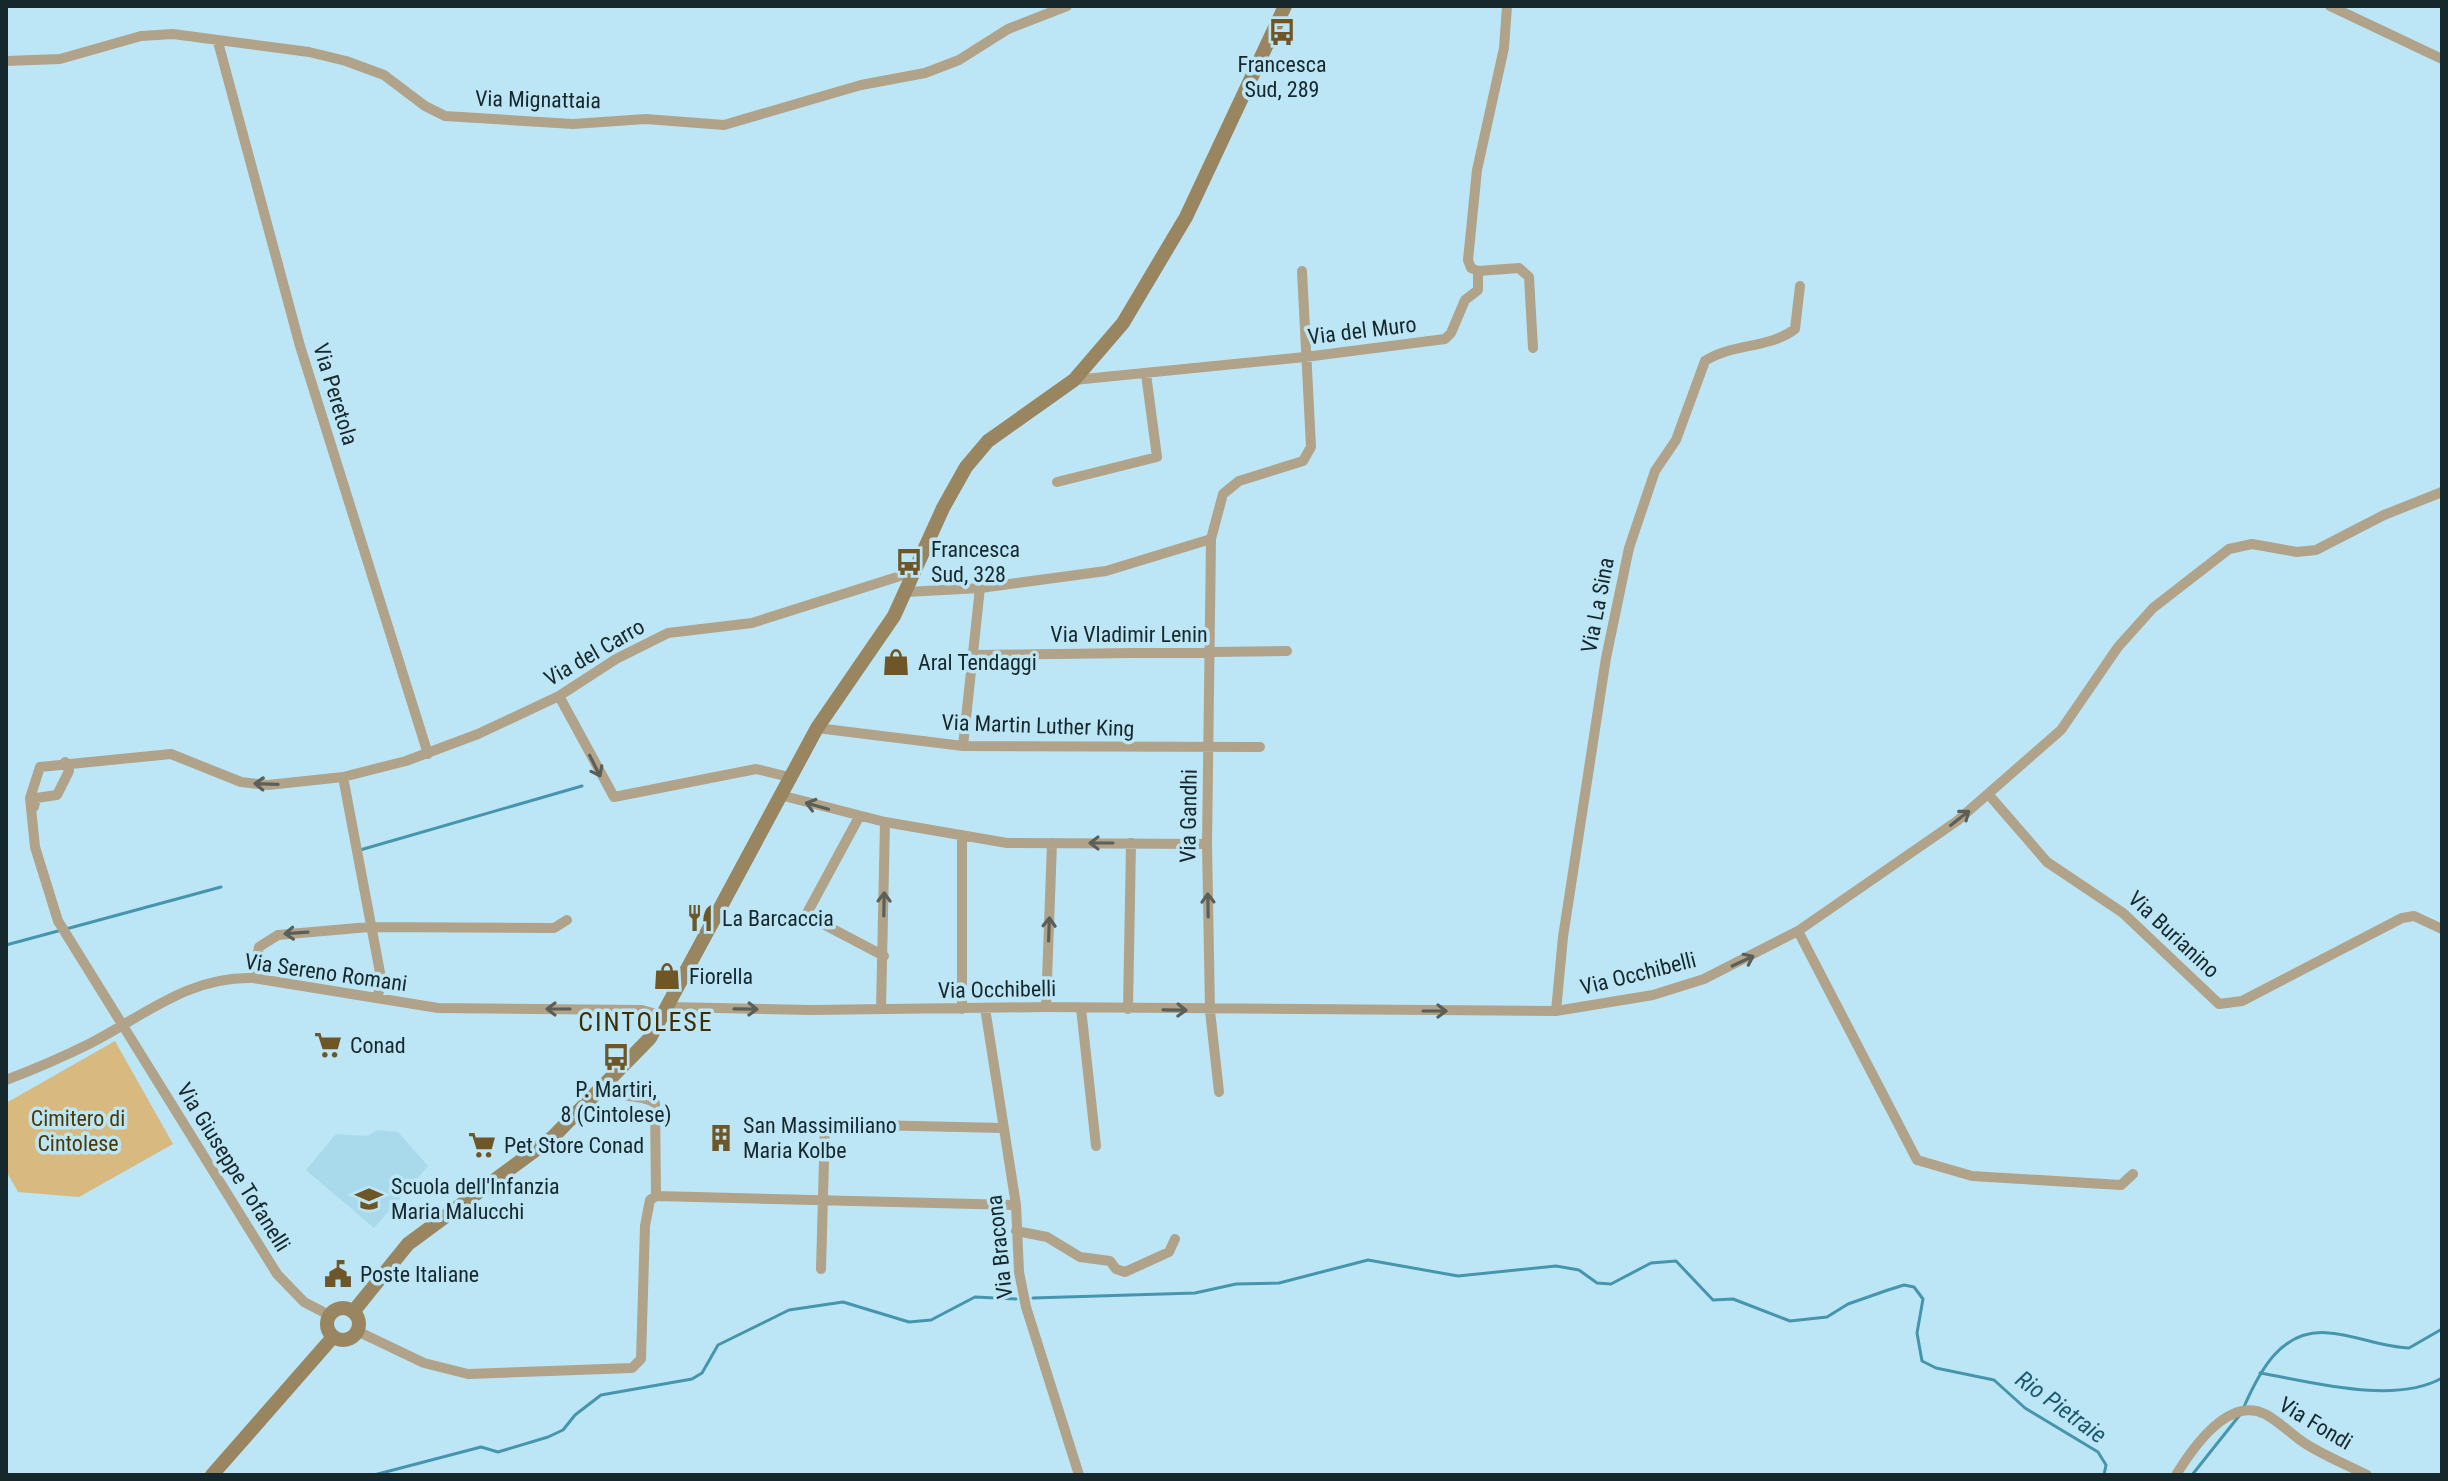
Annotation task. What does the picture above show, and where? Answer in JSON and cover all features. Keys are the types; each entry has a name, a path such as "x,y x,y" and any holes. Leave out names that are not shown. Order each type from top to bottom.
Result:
{"street":[{"name":"Via Mignattaia","path":"6,61 60,59 154,35 309,52 370,69 445,116 573,124 646,119 724,125 861,85 925,73 959,60 1008,29 1067,6"},
{"path":"353,1312 408,1244 553,1137 650,1038 817,728 907,592 943,508 966,467 988,441 1074,380 1123,323 1186,217 1285,6"},
{"path":"1507,6 1504,48 1477,170 1468,264 1478,271 1519,268 1529,277 1533,348"},
{"path":"2330,6 2442,59"},
{"name":"Via Peretola","path":"218,42 300,346 428,754"},
{"path":"1302,271 1305,357"},
{"name":"Via del Muro","path":"1074,380 1305,357 1445,339 1451,333 1465,300 1478,290 1478,271"},
{"name":"Via La Sina","path":"1556,1011 1563,937 1606,658 1629,548 1644,502 1655,471 1676,440 1705,361 1716,354 1783,338 1795,329 1800,286"},
{"name":"Via Gandhi","path":"1219,1092 1210,1011 1207,844 1207,653 1211,539 1223,494 1239,481 1303,461 1311,447 1305,357"},
{"path":"1057,482 1157,457 1146,374"},
{"name":"Via Occhibelli","path":"666,1011 1046,1007 1210,1011 1556,1011 1615,1004 1704,979 1798,931 1870,884 1989,795 2061,730 2118,647 2153,608 2229,549 2252,544 2297,552 2316,550 2384,515 2442,492"},
{"path":"907,592 980,588 1106,571 1211,539"},
{"name":"Via del Carro","path":"65,762 171,754 241,782 268,785 343,777 428,754 559,696 616,659 668,633 752,623 916,571"},
{"path":"963,746 980,588"},
{"name":"Via Vladimir Lenin","path":"972,655 1287,651"},
{"path":"559,696 614,797 756,769 789,777"},
{"name":"Via Martin Luther King","path":"817,728 963,746 1260,747"},
{"path":"32,812 36,798 57,795 69,771 65,762"},
{"name":"Via Giuseppe Tofanelli","path":"65,762 40,767 30,798 36,857 58,921 277,1274 304,1302 329,1315"},
{"path":"343,777 382,983 377,997"},
{"path":"780,795 859,817 1007,843 1207,844"},
{"name":"Via Burianino","path":"1989,795 2047,862 2123,913 2219,1004 2242,1001 2402,918 2414,916 2442,929"},
{"path":"859,817 806,915 884,956"},
{"path":"881,1009 885,822"},
{"path":"962,835 962,1009"},
{"path":"1046,1007 1052,843"},
{"path":"1128,1009 1131,843"},
{"path":"253,978 259,947 278,935 369,927 554,928 567,920"},
{"path":"1798,931 1917,1160 1972,1176 2121,1185 2133,1174"},
{"name":"Via Sereno Romani","path":"6,1080 92,1042 175,993 200,984 253,978 377,997 391,1003 438,1008 666,1011"},
{"name":"Via Bracona","path":"985,1008 1016,1205 1016,1231 1026,1307 1079,1475"},
{"path":"1081,1008 1096,1146"},
{"path":"605,1087 619,1097 649,1099 655,1103 656,1196"},
{"path":"821,1269 825,1124 1003,1128"},
{"path":"357,1331 424,1363 468,1374 632,1368 641,1359 645,1226 650,1200 656,1196 1016,1205"},
{"path":"1016,1231 1047,1237 1071,1253 1110,1261 1119,1271 1125,1272 1169,1252 1175,1239"},
{"path":"343,1308 353,1312 358,1321 357,1331 346,1339 333,1337 326,1324 329,1315 343,1308"},
{"path":"212,1475 333,1337"},
{"name":"Via Fondi","path":"2176,1475 2193,1447 2211,1431 2237,1412 2250,1411 2264,1414 2309,1446 2367,1475"}],"shaded area":[{"name":"Scuola dell'Infanzia Maria Malucchi","path":"377,1130 398,1132 428,1166 374,1228 306,1170 336,1134 368,1136"}],"green space":[{"name":"Cimitero di Cintolese","path":"115,1041 173,1144 79,1197 18,1192 6,1171 6,1103"}],"waterway":[{"path":"360,850 582,786"},
{"path":"66,929 221,887"},
{"path":"6,945 58,931"},
{"name":"Rio Pietraie","path":"1033,1298 1195,1293 1236,1284 1279,1283 1368,1260 1458,1276 1556,1266 1579,1270 1597,1283 1611,1284 1651,1263 1676,1261 1713,1300 1733,1299 1790,1321 1827,1317 1848,1304 1904,1285 1914,1287 1923,1299 1917,1333 1922,1361 1936,1368 1994,1380 2025,1408 2098,1452 2106,1465 2104,1475"},
{"path":"374,1475 481,1447 498,1452 548,1437 563,1430 575,1415 601,1395 692,1379 702,1373 718,1345 789,1310 843,1302 909,1322 931,1320 975,1297 1016,1299"},
{"path":"2243,1409 2256,1381 2274,1355 2298,1338 2312,1333 2329,1333 2409,1348 2442,1329"},
{"path":"2260,1373 2328,1386 2377,1391 2423,1386 2442,1378"},
{"path":"2192,1475 2239,1416"}],"place":[{"name":"Francesca Sud, 289","path":"1282,32"},
{"name":"Francesca Sud, 328","path":"909,562"},
{"name":"Aral Tendaggi","path":"896,662"},
{"name":"La Barcaccia","path":"700,918"},
{"name":"Fiorella","path":"667,976"},
{"name":"Conad","path":"328,1045"},
{"name":"P. Martiri, 8 (Cintolese)","path":"616,1057"},
{"name":"San Massimiliano Maria Kolbe","path":"721,1138"},
{"name":"Pet Store Conad","path":"482,1145"},
{"name":"Scuola dell'Infanzia Maria Malucchi","path":"369,1199"},
{"name":"Poste Italiane","path":"338,1274"}],"district":[{"name":"CINTOLESE","path":"646,1022"}]}
